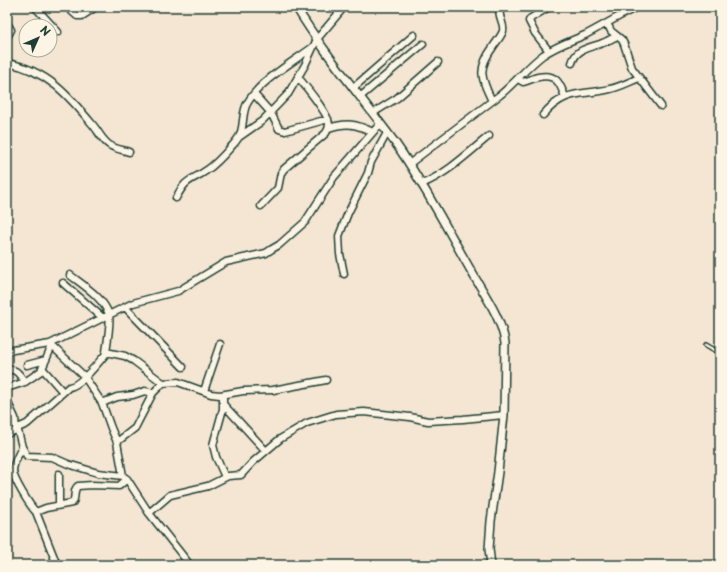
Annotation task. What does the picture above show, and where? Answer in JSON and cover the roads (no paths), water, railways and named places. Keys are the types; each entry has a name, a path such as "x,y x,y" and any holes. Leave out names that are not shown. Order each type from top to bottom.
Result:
{"street":[{"path":"35,7 45,18"},
{"path":"67,7 77,16 82,16 96,7"},
{"path":"296,7 317,39 373,113 422,184 488,300 503,331 505,343 504,415 491,521 489,549 491,565"},
{"path":"176,198 186,182 208,170 239,137 262,121 288,94 317,39 344,7"},
{"path":"492,102 485,88 482,67 486,57 503,30 499,10 501,7"},
{"path":"549,7 531,18 529,21 535,33 549,51"},
{"path":"409,164 492,102 509,88 531,65 549,51 637,7"},
{"path":"7,23 11,30 7,37"},
{"path":"607,23 611,30 624,44 628,60 632,68 661,106"},
{"path":"353,88 414,35"},
{"path":"572,63 577,53 581,50 617,36"},
{"path":"360,97 423,44"},
{"path":"239,137 244,109 248,101 282,69 313,47"},
{"path":"373,113 397,98 438,62"},
{"path":"7,63 28,68 50,81 71,98 107,143 115,148 128,152"},
{"path":"518,79 523,82 544,76 555,79 561,85 565,97"},
{"path":"261,206 278,188 281,173 284,169 326,133 329,128 328,119 298,77"},
{"path":"543,115 550,106 565,97 581,93 612,89 639,78"},
{"path":"254,94 271,113 279,129 282,131 328,119"},
{"path":"329,128 343,124 350,124 373,132"},
{"path":"7,351 51,345 134,303 178,291 226,262 266,253 279,245 305,222 334,177 380,124"},
{"path":"344,274 340,254 339,236 348,213 368,173 371,162 387,133"},
{"path":"422,184 442,175 489,136"},
{"path":"7,434 16,428 28,424 68,387 72,387 79,382 105,355 107,336 110,326 106,316 98,299 70,275"},
{"path":"63,283 106,316"},
{"path":"125,307 183,367"},
{"path":"204,391 220,344"},
{"path":"7,388 25,382 41,371 51,345"},
{"path":"51,345 84,376 102,403 117,442 125,477 149,513 190,565"},
{"path":"106,352 125,356 163,383 178,382 216,395 243,391 273,390 326,380"},
{"path":"27,365 46,360"},
{"path":"42,368 63,392"},
{"path":"7,370 15,370 25,382"},
{"path":"117,442 135,428 153,393 163,383"},
{"path":"102,403 145,391 153,393"},
{"path":"216,395 223,405 266,451"},
{"path":"223,395 223,405 213,444 216,457 225,477"},
{"path":"7,401 15,418 16,428 19,432 22,447 27,456 52,457 68,464 98,473 125,477"},
{"path":"149,513 170,495 208,486 225,477 241,475 253,462 280,439 307,423 336,414 364,412 410,417 428,421 504,415"},
{"path":"7,474 13,470 22,447"},
{"path":"13,470 24,495 36,512 57,565"},
{"path":"59,474 59,505"},
{"path":"36,512 46,508 74,502 75,489 78,486 119,486 125,477"}],"lane":[{"path":"706,345 720,353"}]}
